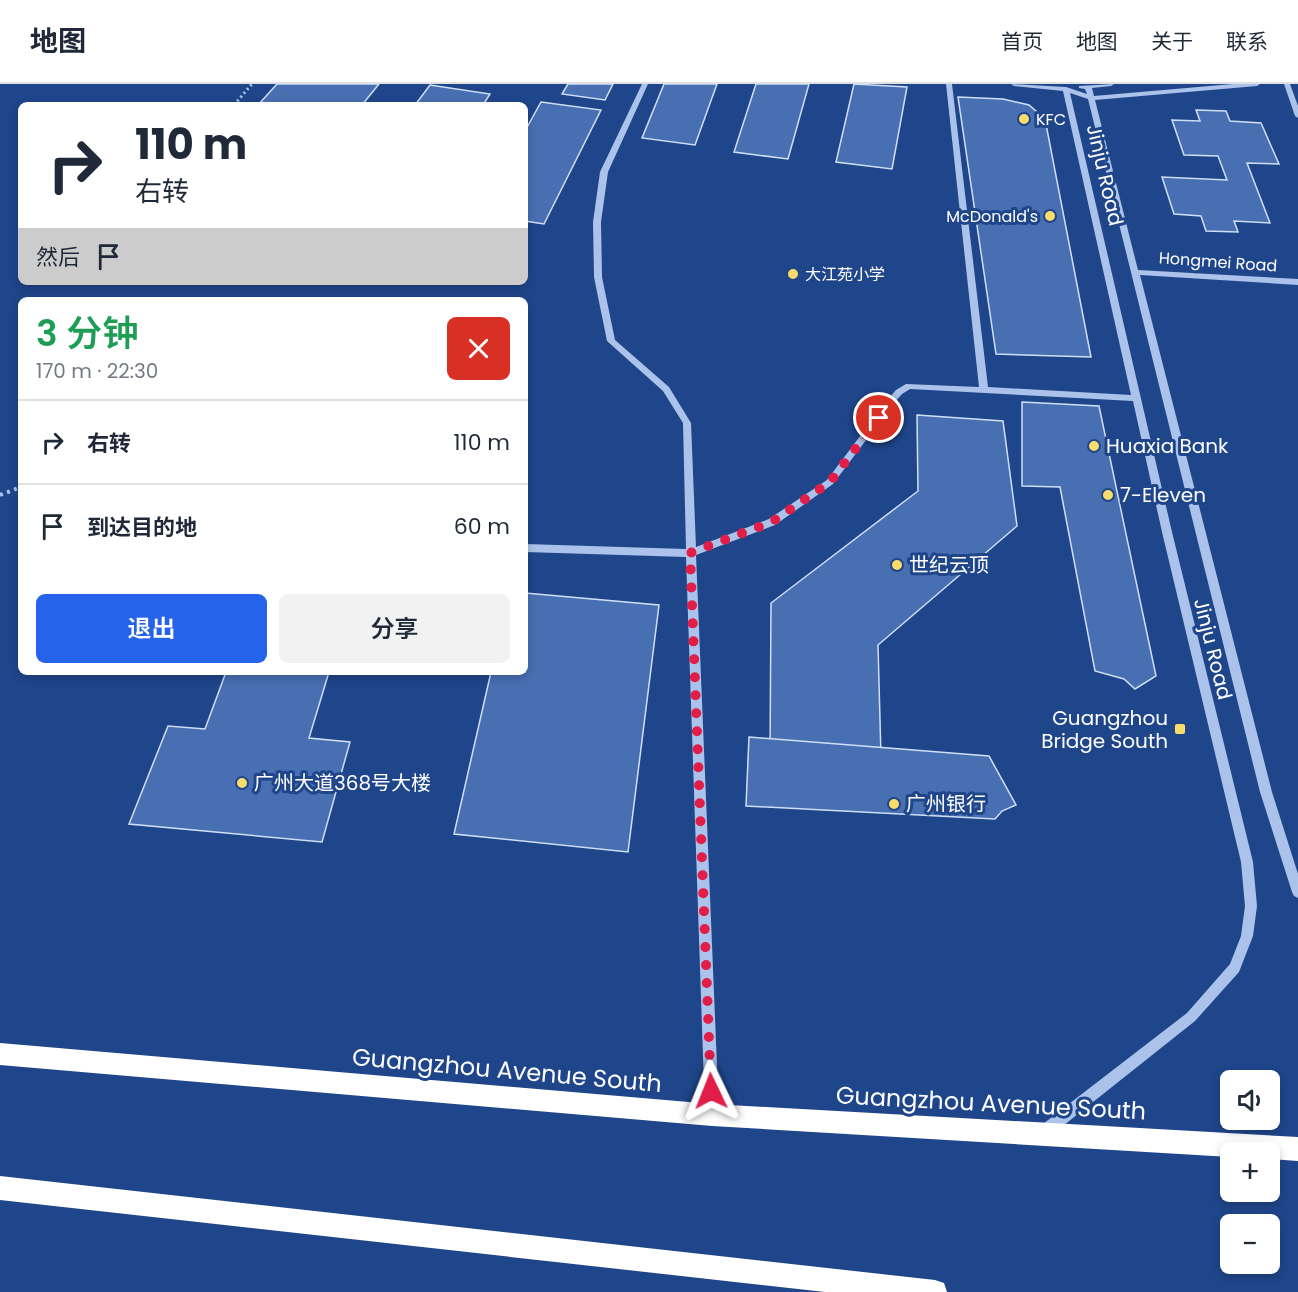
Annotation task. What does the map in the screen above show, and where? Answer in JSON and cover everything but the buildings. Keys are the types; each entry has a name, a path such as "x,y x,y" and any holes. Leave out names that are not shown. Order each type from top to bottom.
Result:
{"highway":[{"name":"Guangzhou Avenue South","path":"0,1053 711,1115 1298,1149"},
{"path":"0,1188 935,1292"}],"street":[{"path":"645,84 604,172 597,222 598,277 611,341 666,389 687,423 711,1115"},
{"path":"949,84 984,390"},
{"path":"1014,84 1066,89 1111,84"},
{"path":"1066,89 1091,98 1257,84"},
{"path":"1287,84 1298,116"},
{"name":"Jinju Road","path":"1088,86 1266,792 1298,892"},
{"name":"Jinju Road","path":"1043,1133 1191,1017 1235,968 1247,936 1251,906 1246,862 1066,89"},
{"name":"Hongmei Road","path":"1135,272 1298,282"},
{"path":"528,548 690,553 772,522 830,482 891,401 909,386 1137,398"}],"path":[{"path":"237,102 252,84"},
{"path":"0,495 18,488"}],"place":[{"name":"KFC","path":"1024,119"},
{"name":"McDonald's","path":"1050,216"},
{"name":"大江苑小学","path":"793,274"},
{"name":"Huaxia Bank","path":"1094,446"},
{"name":"7-Eleven","path":"1108,495"},
{"name":"世纪云顶","path":"897,565"},
{"name":"Guangzhou Bridge South","path":"1180,729"},
{"name":"广州大道368号大楼","path":"242,783"},
{"name":"广州银行","path":"894,804"}],"route":[{"path":"711,1091 690,553 772,522 830,482 879,418"}]}
